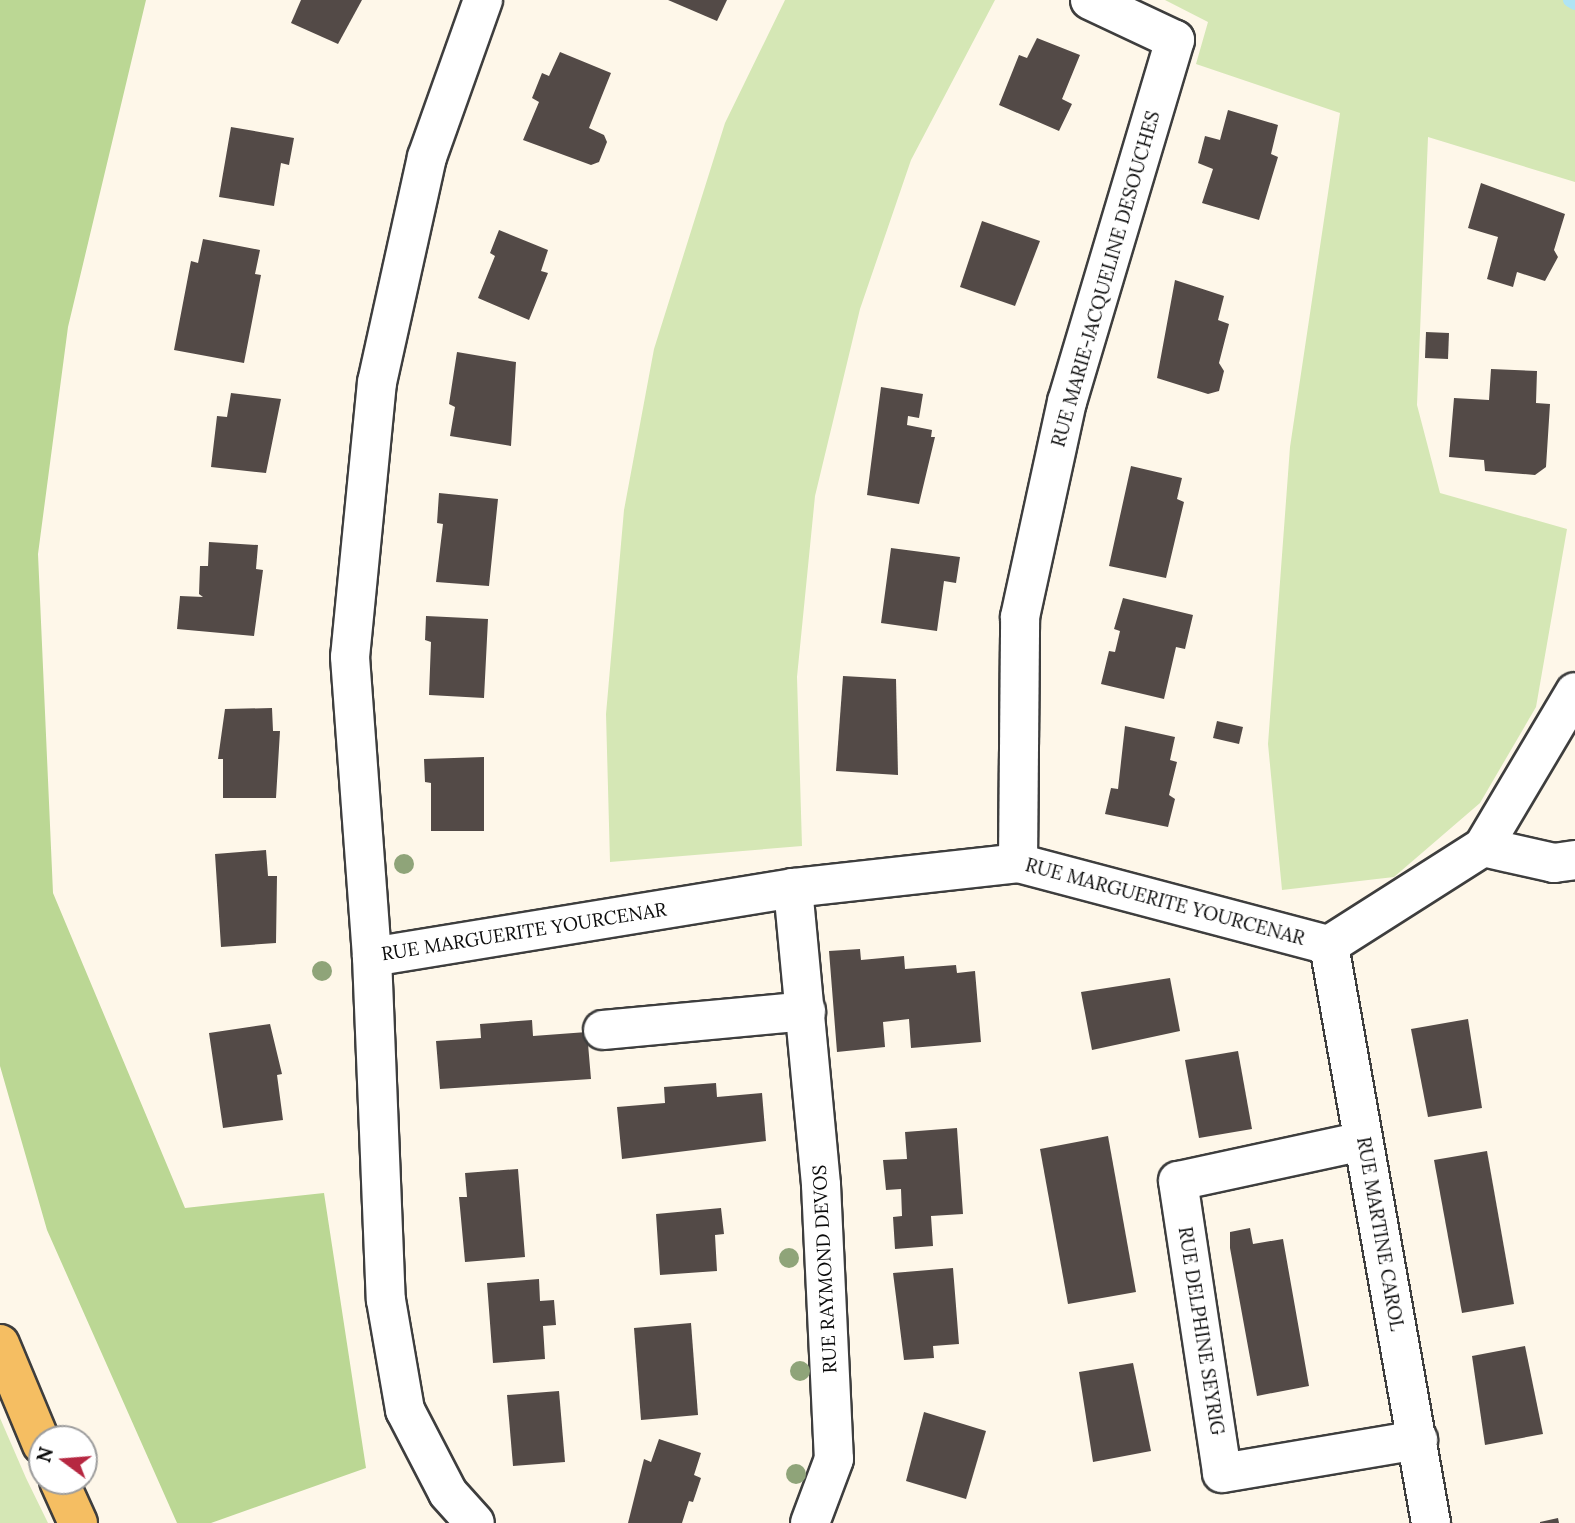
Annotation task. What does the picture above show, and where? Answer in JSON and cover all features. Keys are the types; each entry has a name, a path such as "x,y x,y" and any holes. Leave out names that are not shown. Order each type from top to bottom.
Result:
{"main road":[{"path":"0,1344 33,1425"},
{"path":"65,1495 78,1523"}],"street":[{"name":"RUE MARGUERITE YOURCENAR","path":"483,0 427,157 377,382 350,657 372,957 793,888 1018,863 1329,945 1483,847 1575,692"},
{"name":"RUE MARIE-JACQUELINE DESOUCHES","path":"1018,863 1020,617 1067,401 1175,40 1090,0"},
{"path":"1483,847 1554,863 1575,860"},
{"name":"RUE RAYMOND DEVOS","path":"793,888 821,1185 834,1460 810,1523"},
{"name":"RUE MARTINE CAROL","path":"1329,945 1431,1523"},
{"path":"372,957 386,1300 405,1410 447,1493 475,1523"},
{"path":"603,1030 806,1010"},
{"name":"RUE DELPHINE SEYRIG","path":"1363,1141 1178,1181 1222,1473 1418,1440"}],"green space":[{"path":"0,0 146,0 68,327 38,554 53,893 185,1208 324,1193 366,1468 211,1523 177,1523 47,1230 0,1066"},
{"path":"785,0 995,0 911,160 860,309 815,496 797,677 802,846 610,862 606,714 624,510 654,349 725,123"},
{"path":"1165,0 1575,0 1575,182 1428,137 1417,405 1440,493 1567,529 1536,707 1480,803 1394,877 1282,890 1268,744 1290,447 1340,113 1196,64 1208,22"},
{"path":"0,1418 28,1482 28,1495 34,1495 48,1523 0,1523"}],"building":[{"path":"301,0 362,0 338,44 291,23"},
{"path":"668,0 727,0 717,21"},
{"path":"1037,38 1080,55 1062,99 1072,104 1059,131 999,105 1019,55 1027,58"},
{"path":"560,52 611,73 589,128 604,135 607,142 599,162 591,165 523,140 539,102 532,98 542,73 549,76"},
{"path":"1228,110 1278,125 1271,154 1278,157 1259,220 1202,203 1213,169 1198,163 1205,136 1220,140"},
{"path":"231,127 294,138 289,165 281,163 274,206 219,197"},
{"path":"1481,183 1565,214 1554,250 1558,257 1545,281 1517,272 1513,287 1487,279 1498,237 1468,228"},
{"path":"982,221 1040,241 1015,306 960,287"},
{"path":"499,230 548,250 541,271 548,273 529,320 478,298 495,256 490,253"},
{"path":"203,239 260,250 255,274 261,275 244,363 174,350 191,261 198,263"},
{"path":"1175,280 1224,296 1218,320 1229,324 1219,363 1224,371 1219,391 1208,394 1157,378"},
{"path":"1426,332 1449,333 1448,359 1425,358"},
{"path":"457,352 516,362 511,446 450,436 455,407 449,404"},
{"path":"1491,369 1537,371 1536,403 1550,404 1546,467 1535,475 1485,471 1484,460 1449,457 1454,398 1489,400"},
{"path":"881,387 923,394 919,418 908,416 907,425 932,430 931,437 935,437 919,504 867,495"},
{"path":"231,393 281,399 266,473 211,467 217,416 227,417"},
{"path":"1131,466 1182,478 1177,499 1184,502 1166,578 1109,566"},
{"path":"439,493 498,499 489,586 436,582 443,524 437,523"},
{"path":"209,542 258,545 256,569 263,570 254,636 177,629 180,596 203,597 199,594 200,566 208,566"},
{"path":"891,548 960,557 956,583 944,581 937,631 881,623"},
{"path":"1123,598 1193,615 1185,649 1176,647 1164,699 1101,684 1109,651 1115,652 1120,631 1114,629"},
{"path":"426,616 488,619 484,698 429,695 431,642 425,640"},
{"path":"843,676 896,679 898,775 836,771"},
{"path":"272,708 273,731 280,731 276,798 223,798 223,759 218,759 225,709"},
{"path":"1217,721 1243,727 1239,744 1213,738"},
{"path":"1125,726 1175,737 1170,760 1177,762 1169,795 1175,799 1168,827 1105,814 1111,788 1118,789"},
{"path":"484,757 484,831 431,831 431,783 425,782 424,759"},
{"path":"266,850 268,876 277,876 276,943 221,947 215,854"},
{"path":"860,949 861,960 904,956 905,969 956,965 957,973 975,971 981,1042 911,1048 909,1019 883,1022 885,1047 837,1052 829,951"},
{"path":"1170,978 1180,1031 1092,1050 1081,992"},
{"path":"1468,1019 1482,1108 1428,1117 1411,1029"},
{"path":"532,1020 533,1036 587,1032 591,1079 440,1089 436,1041 481,1038 480,1024"},
{"path":"270,1024 282,1074 277,1075 283,1120 223,1128 209,1033"},
{"path":"1238,1051 1252,1129 1199,1138 1185,1060"},
{"path":"716,1083 717,1097 762,1093 766,1141 622,1159 617,1107 665,1103 664,1087"},
{"path":"957,1128 963,1214 931,1216 933,1246 895,1249 893,1217 902,1216 901,1189 886,1190 883,1160 907,1159 905,1132"},
{"path":"1108,1136 1136,1292 1068,1304 1040,1149"},
{"path":"1487,1151 1514,1304 1462,1313 1434,1160"},
{"path":"518,1169 525,1257 465,1262 459,1197 467,1197 465,1173"},
{"path":"721,1208 724,1234 715,1235 717,1271 660,1275 656,1214"},
{"path":"1250,1228 1253,1244 1283,1239 1309,1386 1257,1396 1230,1248 1230,1232"},
{"path":"953,1268 959,1344 933,1346 934,1358 904,1360 893,1273"},
{"path":"539,1279 540,1301 554,1300 556,1325 543,1326 545,1359 493,1363 487,1283"},
{"path":"691,1323 698,1415 641,1420 634,1328"},
{"path":"1525,1346 1543,1434 1485,1445 1472,1356"},
{"path":"1133,1363 1151,1451 1093,1462 1079,1372"},
{"path":"559,1391 565,1462 513,1466 507,1395"},
{"path":"924,1412 986,1431 966,1499 906,1481"},
{"path":"659,1439 701,1453 694,1475 701,1478 693,1502 689,1501 682,1523 628,1523 644,1459 651,1462"},
{"path":"1558,1518 1559,1523 1540,1523 1540,1522"}],"waterway":[{"path":"1570,0 1575,3"}]}
